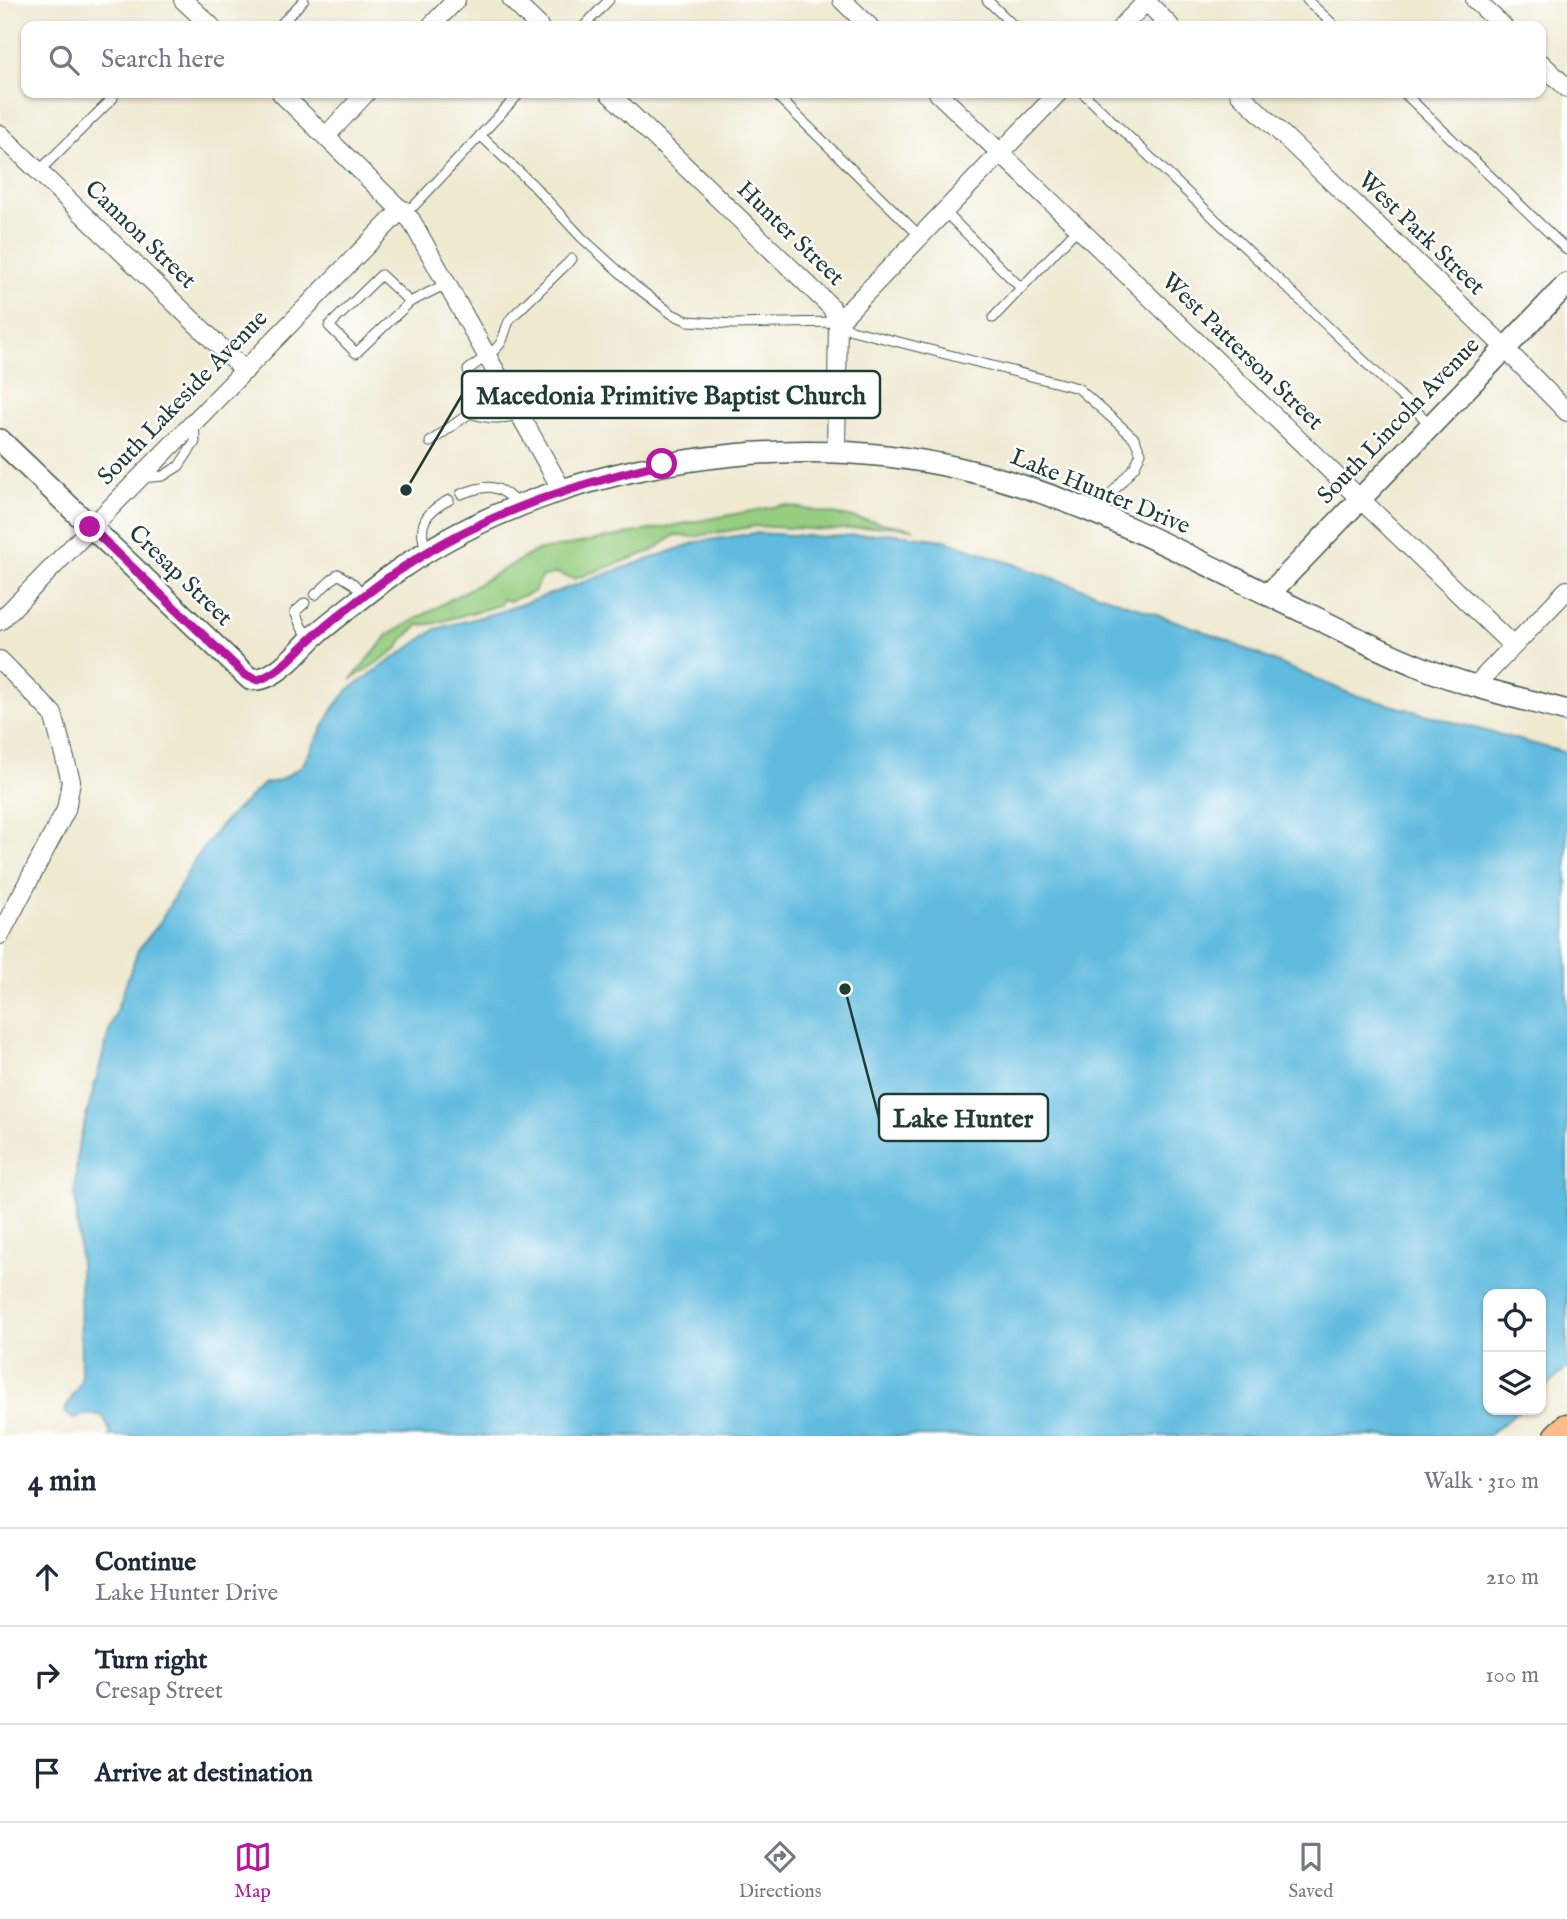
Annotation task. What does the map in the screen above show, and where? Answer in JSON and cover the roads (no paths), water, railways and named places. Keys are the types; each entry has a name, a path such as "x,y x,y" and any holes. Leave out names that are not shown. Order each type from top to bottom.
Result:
{"main road":[{"path":"1557,1436 1567,1427"}],"street":[{"path":"183,0 206,21"},
{"path":"436,21 456,0"},
{"path":"512,0 534,21"},
{"path":"842,0 864,21"},
{"path":"1475,0 1498,21"},
{"path":"1127,21 1146,1 1165,21"},
{"path":"1546,68 1567,88"},
{"path":"286,98 411,220 562,490"},
{"path":"326,136 361,98"},
{"name":"Hunter Street","path":"613,98 831,307 838,322 836,453"},
{"name":"West Patterson Street","path":"943,98 1513,646"},
{"path":"838,322 1053,98"},
{"name":"West Park Street","path":"1244,98 1567,412"},
{"name":"Cannon Street","path":"0,134 245,371"},
{"name":"South Lakeside Avenue","path":"0,621 402,209"},
{"name":"South Lincoln Avenue","path":"1268,595 1567,284"},
{"name":"Cresap Street","path":"0,440 245,675 258,680 267,677"},
{"name":"Lake Hunter Drive","path":"267,677 389,577 470,529 519,506 562,490 662,464 736,455 800,452 920,461 962,469 1030,488 1095,513 1414,665 1474,687 1567,710"},
{"path":"1474,687 1567,590"},
{"path":"0,660 52,714 71,781 66,810 0,935"}],"lane":[{"path":"284,21 304,0"},
{"path":"588,21 609,0"},
{"path":"987,0 1009,21"},
{"path":"1307,0 1330,21"},
{"path":"39,172 113,98"},
{"path":"402,209 414,206 515,98"},
{"path":"779,98 921,237"},
{"path":"1088,98 1431,426"},
{"path":"1409,98 1567,250"},
{"path":"480,135 582,238 635,286 672,314 688,321 733,324 838,322 852,330 1066,383 1087,394 1134,438 1141,453 1135,466 1095,513"},
{"path":"945,212 1021,288"},
{"path":"993,318 1078,228"},
{"path":"470,413 469,398 475,390 468,370 502,341 512,317 572,259"},
{"path":"410,302 380,275 329,326 356,353 410,302 448,283"},
{"path":"430,442 470,413 499,419 521,414"},
{"path":"461,494 492,487 509,495 519,506"},
{"path":"428,553 422,531 426,518 428,513 449,500"},
{"path":"315,595 338,574 354,584 365,596"},
{"path":"305,603 295,612 302,628 312,638"}],"water":[{"path":"756,533 826,537 888,533 945,540 1201,630 1351,694 1567,753 1567,1368 1546,1387 1546,1289 1483,1289 1483,1415 1513,1415 1488,1436 109,1436 111,1433 103,1416 88,1414 74,1419 64,1412 81,1381 80,1263 75,1188 78,1147 110,1028 138,950 159,924 194,861 219,827 263,784 278,781 302,766 333,709 348,690 436,629 499,612 697,542"}],"place":[{"name":"Macedonia Primitive Baptist Church","path":"406,490"},
{"name":"Lake Hunter","path":"845,989"}]}
